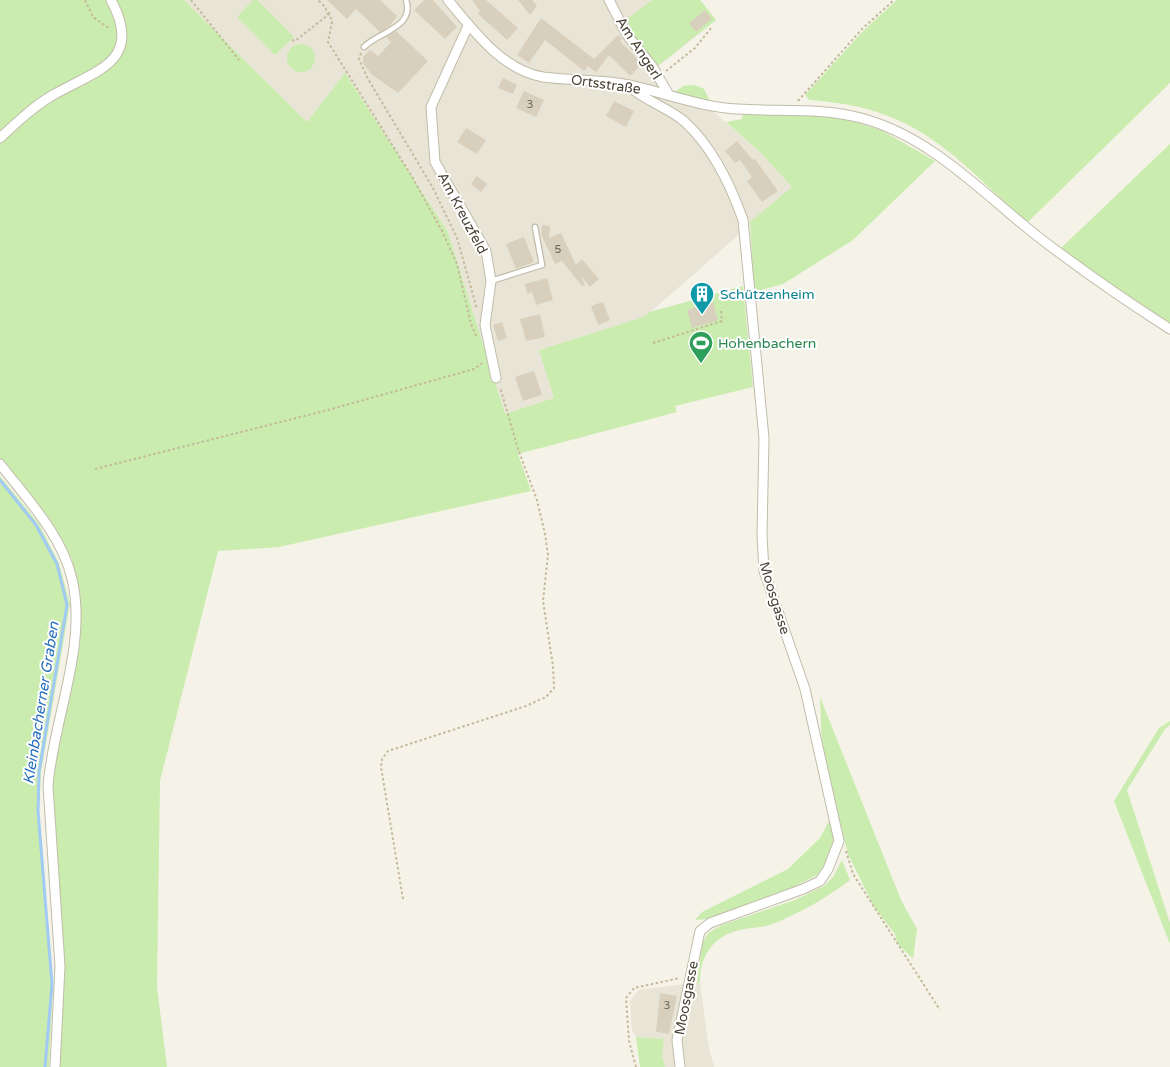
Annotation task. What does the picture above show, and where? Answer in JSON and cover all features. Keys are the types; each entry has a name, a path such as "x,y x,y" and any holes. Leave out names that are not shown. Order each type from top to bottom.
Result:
{"street":[{"path":"0,138 40,103 106,65 121,47 124,38 123,28 111,0"},
{"name":"Ortsstraße","path":"448,0 468,26 495,51 533,74 627,85 712,107 825,111 860,117 909,136 946,161 1040,238 1091,276 1170,329"},
{"name":"Am Angerl","path":"609,0 627,35 669,95"},
{"name":"Am Kreuzfeld","path":"468,26 431,107 435,162 486,251 491,281 485,325 496,378"},
{"name":"Moosgasse","path":"627,85 641,97 684,121 699,138 721,170 735,196 743,220 764,438 762,535 764,571 804,690 839,841 828,870 820,881 704,927 700,931 677,1040 680,1067"},
{"path":"0,464 46,524 72,579 76,606 70,665 51,757 48,786 60,966 55,1067"}],"lane":[{"path":"364,47 369,41 393,30 406,16 409,9 406,0"},
{"path":"491,281 542,265 535,227"}],"path":[{"path":"85,0 93,17 103,26 111,29 123,28"},
{"path":"192,0 239,60"},
{"path":"318,0 332,16 328,42 411,175 442,231 457,264 471,324 480,342 481,334"},
{"path":"792,109 830,62 862,28 894,0"},
{"path":"292,40 295,41 329,12"},
{"path":"658,77 695,48 712,27"},
{"path":"364,47 359,59 368,79 409,145 457,238 479,317"},
{"path":"653,343 722,321 722,310"},
{"path":"95,470 439,379 474,369 482,364 484,359"},
{"path":"403,899 381,766 382,759 388,751 526,706 546,697 554,688 553,666 544,601 548,555 545,534 537,500 518,449 496,378"},
{"path":"839,841 845,848 853,874 871,906 929,990 940,1010"},
{"path":"636,1067 629,1041 626,998 634,988 690,976"}],"shaded area":[{"path":"184,0 700,0 716,20 656,68 673,93 710,101 714,112 762,154 793,187 645,317 539,350 555,398 505,414 448,232 345,73 307,122"},
{"path":"700,982 709,1048 714,1067 665,1067 662,1055 664,1039 636,1037 632,1031 630,1001 639,990"}],"green space":[{"path":"0,0 184,0 307,122 345,73 448,232 505,414 554,398 539,350 644,317 650,312 743,286 753,387 675,406 677,412 518,454 531,491 279,547 218,551 160,781 157,987 167,1067 57,1067 62,995 52,788 77,603 72,559 44,513 0,459"},
{"path":"253,0 257,0 294,37 275,55 237,17"},
{"path":"652,0 700,0 716,20 655,68 623,22"},
{"path":"897,0 1170,0 1170,83 1027,223 945,149 908,125 888,116 859,107 809,100 805,95 864,30"},
{"path":"301,44 311,48 315,58 311,68 301,72 291,68 287,58 291,48"},
{"path":"695,85 704,89 710,101 673,93 683,86"},
{"path":"791,113 845,119 881,130 935,161 853,240 783,284 754,292 750,222 792,187 762,154 726,122 742,119 743,114"},
{"path":"1170,144 1170,324 1060,249"},
{"path":"0,476 39,524 59,563 70,604 41,772 39,811 53,984 49,1067 0,1067"},
{"path":"820,697 901,900 917,929 913,959 897,943 895,934 874,907 848,854 822,748"},
{"path":"1170,721 1170,725 1165,729 1127,790 1170,923 1170,944 1114,801 1159,728"},
{"path":"830,819 834,845 829,858 817,875 780,894 706,919 695,920 702,912 788,869 820,838"},
{"path":"842,860 850,880 802,911 781,921 767,926 740,930 722,937 710,948 702,964 700,982 697,983 702,944 708,933 722,925 795,900 824,886 833,877"},
{"path":"636,1037 664,1039 662,1055 665,1067 640,1067"}],"building":[{"path":"327,0 380,0 397,16 390,26 380,32 356,9 347,19"},
{"path":"424,0 433,0 457,27 445,39 414,10"},
{"path":"472,0 486,0 518,28 507,40 478,14 480,11"},
{"path":"518,0 532,0 537,6 530,15"},
{"path":"705,10 712,19 696,32 689,23"},
{"path":"541,18 594,59 618,35 622,39 620,41 642,64 630,76 609,55 596,72 588,66 584,71 545,40 529,63 517,55"},
{"path":"396,31 428,61 398,93 371,74 363,63 363,57 370,50 378,56 391,42 386,37"},
{"path":"503,78 517,85 513,94 498,88"},
{"path":"524,91 544,100 536,117 516,108"},
{"path":"614,101 634,111 626,127 606,116"},
{"path":"466,128 486,140 477,154 457,142"},
{"path":"737,141 753,160 755,159 778,191 762,202 747,181 752,177 740,160 735,163 725,151"},
{"path":"477,176 487,184 481,192 471,184"},
{"path":"542,225 550,226 549,238 561,233 576,265 582,259 599,279 590,287 581,276 585,285 582,286 562,261 555,264 541,234"},
{"path":"524,237 534,262 516,269 506,244"},
{"path":"547,278 553,300 536,305 532,292 527,294 525,284"},
{"path":"603,302 610,320 598,325 591,306"},
{"name":"Schützenheim","path":"713,302 718,320 692,328 687,310"},
{"path":"540,314 545,337 526,341 520,319"},
{"path":"502,322 507,338 498,341 493,325"},
{"path":"534,371 542,395 523,401 515,377"},
{"path":"660,993 677,996 669,1034 656,1032"}],"waterway":[{"name":"Kleinbacherner Graben","path":"0,480 36,525 57,564 67,605 39,772 38,811 52,984 45,1067"}],"place":[{"name":"Schützenheim","path":"702,315"},
{"name":"Hohenbachern","path":"701,364"}]}
